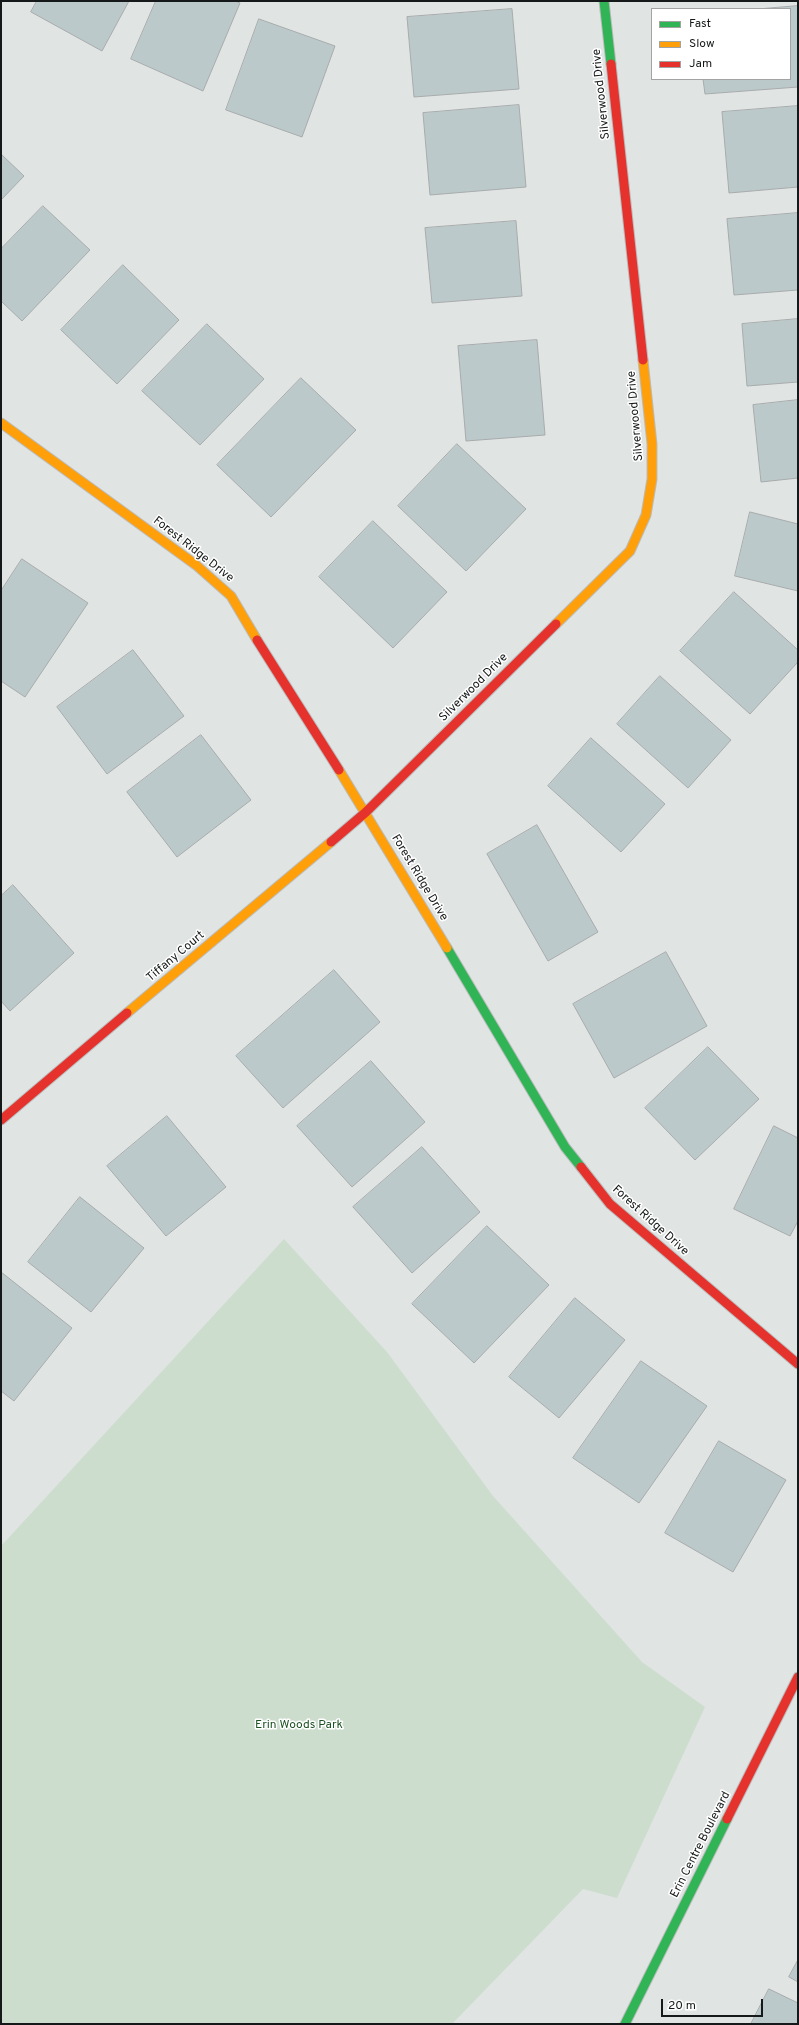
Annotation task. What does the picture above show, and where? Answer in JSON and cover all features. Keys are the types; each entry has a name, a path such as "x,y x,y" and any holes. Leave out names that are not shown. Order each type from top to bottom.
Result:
{"street":[{"name":"Silverwood Drive","path":"366,812 630,551 646,515 652,480 652,444 604,1"},
{"name":"Forest Ridge Drive","path":"1,423 196,564 231,596 261,647 366,812 565,1147 610,1204 798,1364"},
{"name":"Tiffany Court","path":"1,1120 366,812"},
{"name":"Erin Centre Boulevard","path":"625,2024 798,1678"}],"green space":[{"name":"Erin Woods Park","path":"284,1239 387,1352 493,1496 642,1662 705,1707 617,1898 583,1889 452,2024 1,2024 1,1546"}],"building":[{"path":"37,1 129,1 102,51 31,12"},
{"path":"156,1 235,1 240,3 203,91 131,59"},
{"path":"798,6 798,87 705,94 703,80 791,80 791,8 771,8"},
{"path":"512,9 519,89 414,97 407,17"},
{"path":"259,19 335,46 302,137 226,110"},
{"path":"519,105 526,187 430,195 423,113"},
{"path":"798,106 798,187 729,193 722,112"},
{"path":"1,154 24,176 1,200"},
{"path":"43,206 90,250 22,321 1,301 1,249"},
{"path":"798,213 798,290 734,295 727,219"},
{"path":"516,221 522,296 432,303 425,228"},
{"path":"123,265 179,320 117,384 61,330"},
{"path":"798,319 798,382 747,386 742,324"},
{"path":"207,324 264,379 200,445 142,391"},
{"path":"537,340 545,435 466,441 458,346"},
{"path":"301,378 356,430 271,517 217,465"},
{"path":"798,400 798,478 761,482 753,405"},
{"path":"457,444 526,509 466,571 398,506"},
{"path":"750,512 798,524 798,591 735,576"},
{"path":"373,521 447,592 393,648 319,577"},
{"path":"22,559 88,603 25,697 1,681 1,591"},
{"path":"734,592 798,650 798,662 750,714 680,651"},
{"path":"133,650 184,716 107,774 57,707"},
{"path":"660,676 731,740 688,788 617,724"},
{"path":"201,735 251,800 177,857 127,792"},
{"path":"591,738 665,804 621,852 548,786"},
{"path":"537,825 598,932 548,961 487,854"},
{"path":"13,885 74,953 10,1011 1,1001 1,896"},
{"path":"666,952 707,1026 614,1078 573,1004"},
{"path":"334,970 380,1022 283,1108 236,1056"},
{"path":"708,1047 759,1099 695,1160 645,1108"},
{"path":"371,1061 425,1122 352,1187 297,1126"},
{"path":"167,1116 226,1187 166,1236 107,1166"},
{"path":"774,1126 798,1138 798,1221 790,1236 734,1209"},
{"path":"422,1147 480,1212 412,1273 353,1207"},
{"path":"80,1197 144,1248 91,1312 28,1262"},
{"path":"487,1226 549,1285 474,1363 412,1304"},
{"path":"1,1272 72,1328 14,1401 1,1391"},
{"path":"575,1298 625,1340 559,1418 509,1377"},
{"path":"641,1361 707,1406 639,1503 573,1458"},
{"path":"719,1441 786,1480 733,1572 665,1533"},
{"path":"798,1960 798,1982 789,1977"},
{"path":"769,1989 798,2003 798,2024 751,2024"}],"traffic: fast":[{"path":"604,1 611,64"},
{"path":"447,948 565,1147 581,1167"},
{"path":"625,2024 727,1819"}],"traffic: slow":[{"path":"556,624 630,551 646,515 652,479 652,444 643,360"},
{"path":"1,423 196,565 231,596 257,640"},
{"path":"339,770 447,948"},
{"path":"127,1013 331,842"}],"traffic: jam":[{"path":"611,64 643,360"},
{"path":"331,842 366,812 556,624"},
{"path":"257,640 339,770"},
{"path":"1,1120 127,1013"},
{"path":"581,1167 610,1204 798,1364"},
{"path":"727,1819 798,1677"}]}
